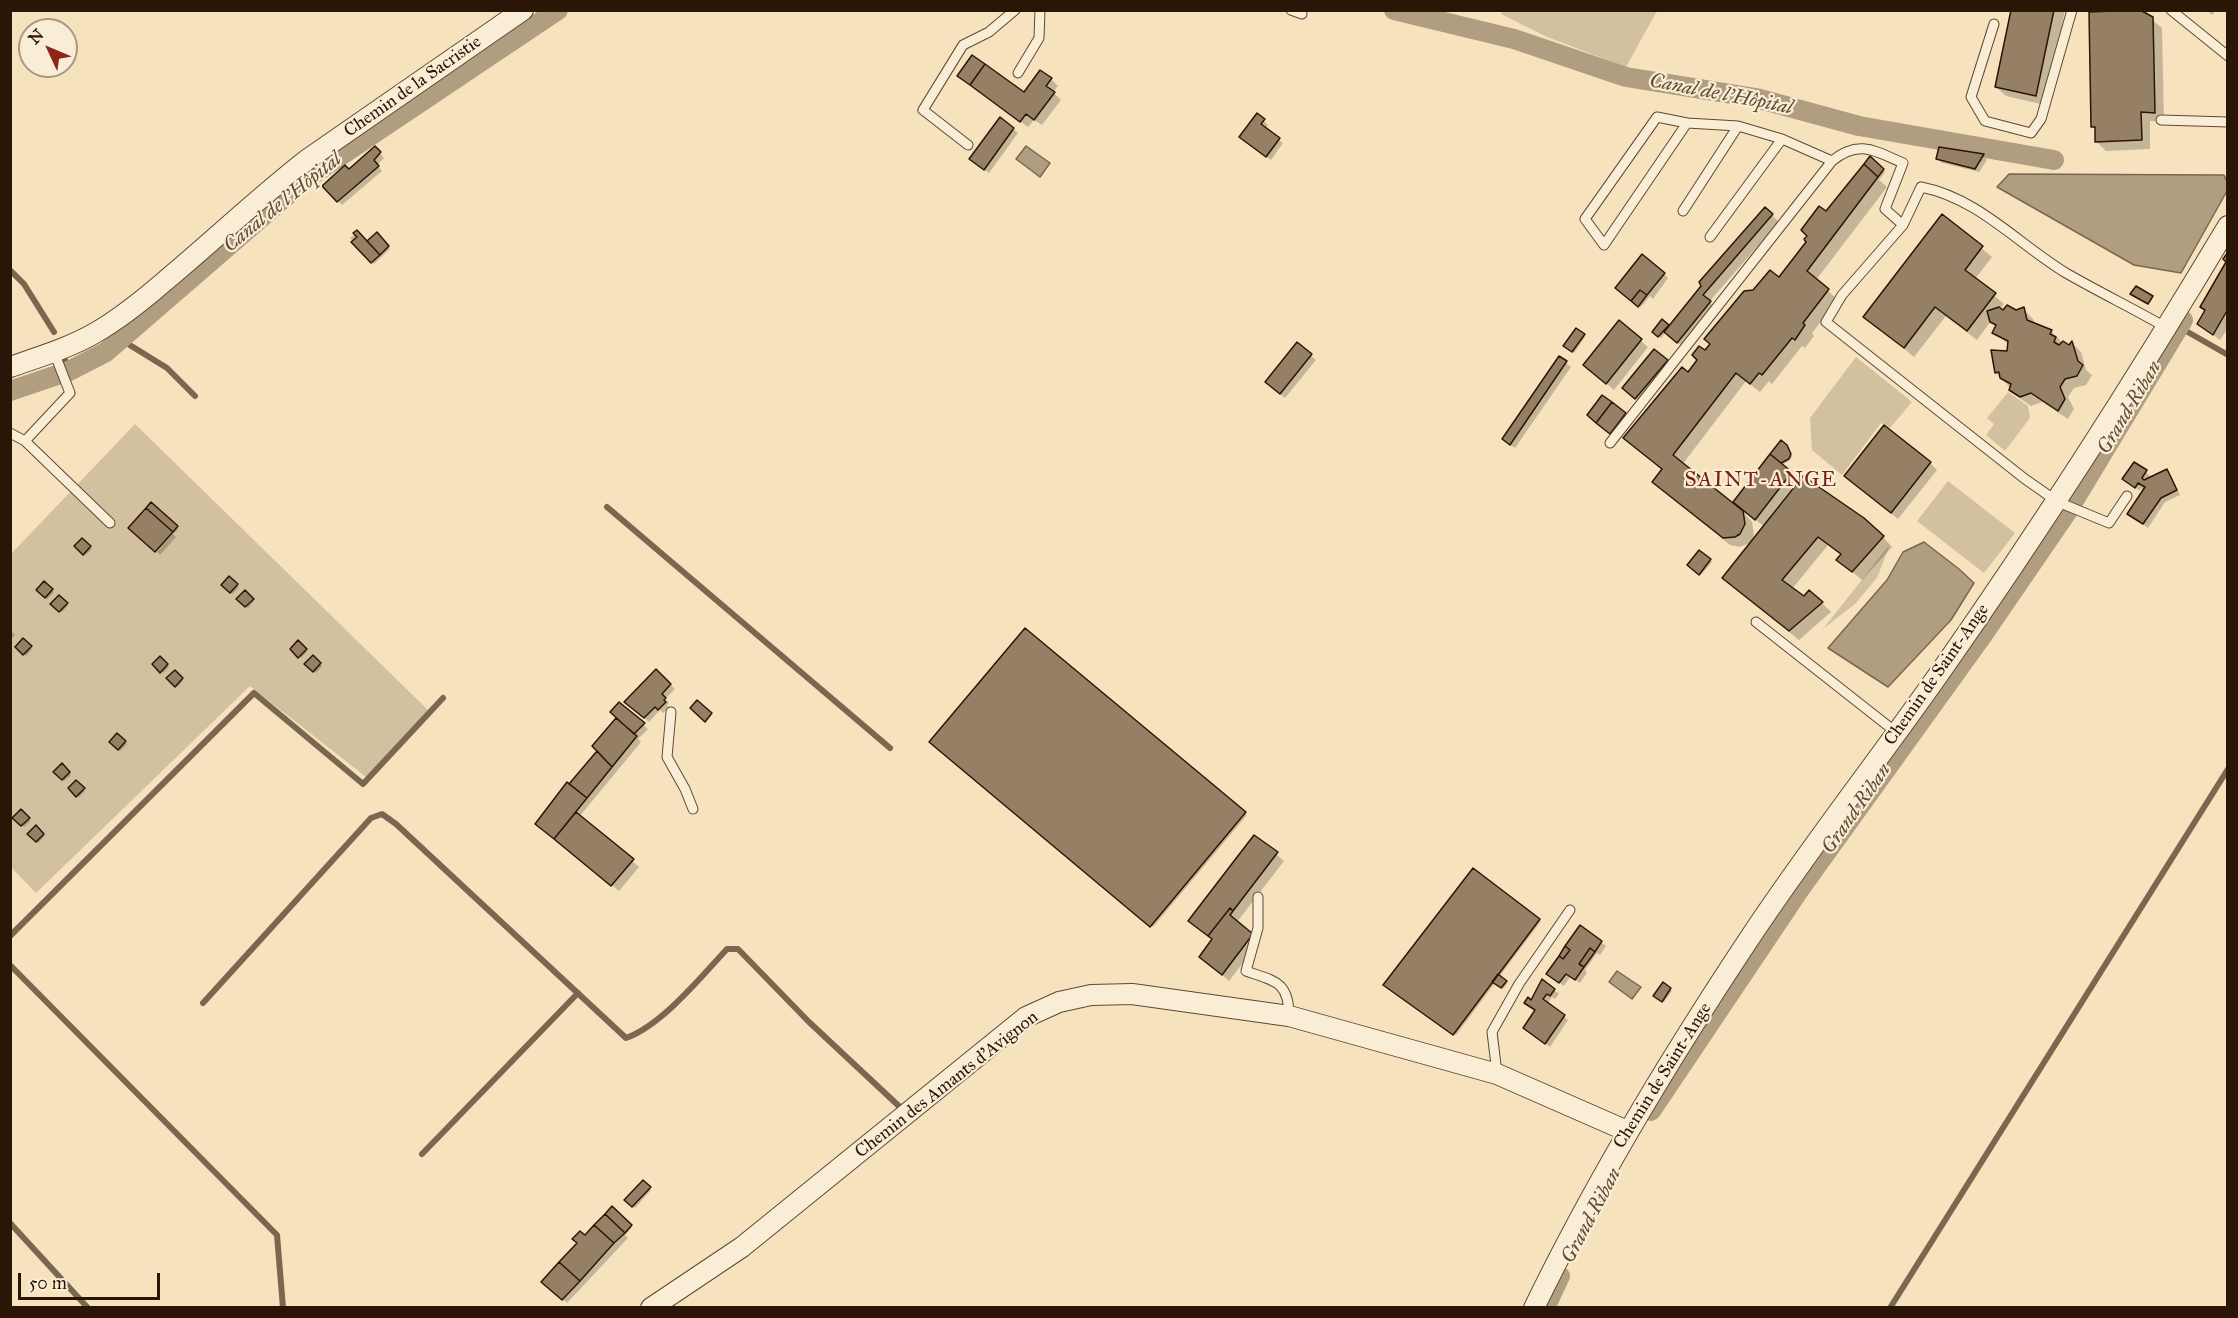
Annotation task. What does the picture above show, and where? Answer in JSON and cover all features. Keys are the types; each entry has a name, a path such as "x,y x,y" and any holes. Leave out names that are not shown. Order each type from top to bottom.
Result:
{"street":[{"name":"Chemin de la Sacristie","path":"10,367 54,352 94,334 125,314 300,166 375,111 523,10"},
{"name":"Chemin de Saint-Ange","path":"1534,1308 1560,1254 1627,1131 1750,938 2058,502 2228,226"},
{"name":"Chemin des Amants d'Avignon","path":"651,1308 751,1240 1026,1017 1059,1002 1091,995 1132,994 1290,1016 1497,1074 1627,1131"}],"lane":[{"path":"968,145 923,110 963,45 988,32 1015,10"},
{"path":"1018,73 1039,38 1040,10"},
{"path":"1291,10 1302,14"},
{"path":"1994,24 1971,97 1985,121 2031,133 2041,118 2072,10"},
{"path":"2171,10 2228,56"},
{"path":"1687,123 1604,245 1585,219 1658,117 1687,123 1738,126 1782,139 1832,161"},
{"path":"2161,120 2228,122"},
{"path":"1683,211 1738,126"},
{"path":"1710,237 1782,139"},
{"path":"1610,443 1832,161 1844,152 1865,147 1903,163 1885,209 1903,225"},
{"path":"2127,496 2109,523 2058,502 2025,479 1826,322 1842,295 1903,225 1922,188 1942,191 1971,206 2065,272 2167,328"},
{"path":"25,441 70,393 54,352"},
{"path":"10,433 25,441 110,523"},
{"path":"1756,622 1896,733"},
{"path":"671,712 667,757 693,809"},
{"path":"1258,897 1258,928 1246,971 1278,983 1289,1000 1290,1016"},
{"path":"1497,1074 1492,1032 1519,984 1570,909"}],"shaded area":[{"path":"1503,10 1657,11 1626,67 1547,37 1501,14"},
{"path":"1026,146 1050,163 1040,177 1016,159"},
{"path":"2009,174 2224,175 2227,191 2181,273 2134,265 1997,187"},
{"path":"1856,357 1912,402 1890,428 1881,423 1842,475 1812,450 1810,418"},
{"path":"2008,392 2028,406 2030,418 2005,451 1986,435 1994,424 1987,418"},
{"path":"135,424 428,710 366,777 250,686 36,893 11,867 10,555"},
{"path":"1948,481 2015,533 1984,573 1917,521"},
{"path":"1924,542 1974,583 1951,620 1888,687 1828,648 1887,580 1903,552"},
{"path":"1890,544 1877,578 1855,604 1823,629"},
{"path":"1617,971 1641,987 1632,999 1609,982"}],"building":[{"path":"2011,10 2054,10 2036,96 1995,87"},
{"path":"2140,10 2153,17 2155,113 2141,112 2142,140 2095,142 2095,127 2091,127 2089,12"},
{"path":"972,55 985,64 970,85 957,76"},
{"path":"985,64 1024,92 1040,70 1052,78 1046,86 1055,92 1034,120 1026,114 1020,122 970,85"},
{"path":"1257,113 1265,119 1261,124 1280,138 1266,157 1239,137"},
{"path":"1000,117 1014,128 984,170 969,159"},
{"path":"375,146 381,152 374,160 379,166 337,202 322,186 345,165 349,169"},
{"path":"1939,147 1984,154 1975,169 1936,159"},
{"path":"1870,156 1884,169 1878,177 1864,164"},
{"path":"1864,164 1878,177 1807,271 1829,289 1803,323 1805,325 1795,340 1792,338 1762,375 1759,373 1750,384 1736,373 1673,455 1743,511 1745,524 1740,534 1723,538 1652,482 1662,469 1623,438 1682,367 1688,372 1697,360 1692,355 1699,346 1705,350 1710,344 1704,339 1744,291 1753,290 1770,270 1779,277 1806,242 1804,239 1807,236 1801,230 1819,206 1826,211"},
{"path":"1765,207 1773,214 1703,295 1711,301 1677,343 1664,332 1701,286 1699,282"},
{"path":"1942,214 1983,246 1965,270 1996,293 1967,331 1935,307 1904,348 1863,317"},
{"path":"357,230 380,255 371,263 351,242 357,237 353,233"},
{"path":"377,232 389,246 380,255 367,241"},
{"path":"2228,252 2228,309 2213,335 2197,324 2205,310 2200,307 2226,262 2223,259"},
{"path":"1642,254 1665,273 1647,295 1640,290 1631,301 1615,288"},
{"path":"2136,286 2153,296 2148,304 2130,294"},
{"path":"1640,290 1647,295 1638,307 1631,301"},
{"path":"2007,305 2016,310 2024,307 2027,320 2052,330 2050,334 2056,337 2054,342 2059,345 2063,341 2069,345 2072,341 2078,361 2083,365 2077,376 2065,379 2060,387 2065,399 2058,411 2031,393 2020,397 2009,390 2011,384 2000,378 1999,372 1995,373 1991,350 2007,351 2008,341 1992,333 1996,325 1990,322 1987,311 1999,307 2003,310"},
{"path":"1662,319 1669,325 1658,337 1652,332"},
{"path":"1619,320 1642,339 1606,384 1583,365"},
{"path":"1576,328 1585,334 1572,352 1563,346"},
{"path":"1297,342 1312,354 1280,394 1265,382"},
{"path":"1654,349 1668,360 1635,399 1622,388"},
{"path":"1559,356 1567,361 1510,445 1502,439"},
{"path":"1602,395 1612,402 1596,423 1587,415"},
{"path":"1612,402 1626,413 1610,434 1596,423"},
{"path":"1884,425 1931,462 1891,513 1844,476"},
{"path":"1781,440 1787,445 1791,454 1789,459 1781,463 1770,454"},
{"path":"1770,454 1792,472 1755,520 1733,502"},
{"path":"2134,462 2147,470 2142,478 2144,480 2167,469 2177,490 2161,498 2143,524 2127,514 2145,487 2138,483 2135,488 2122,479"},
{"path":"1803,476 1864,518 1884,536 1852,572 1836,560 1841,554 1818,537 1782,580 1804,596 1809,590 1823,602 1789,631 1722,578"},
{"path":"151,502 178,526 173,532 146,508"},
{"path":"146,508 173,532 155,552 128,528"},
{"path":"82,538 91,546 83,555 74,546"},
{"path":"1699,550 1711,559 1699,575 1687,565"},
{"path":"229,576 238,584 230,593 221,585"},
{"path":"44,581 53,589 45,598 36,590"},
{"path":"245,590 254,599 245,607 236,599"},
{"path":"59,595 68,603 59,612 50,604"},
{"path":"1025,628 1246,812 1150,927 929,742"},
{"path":"23,638 32,646 23,655 15,647"},
{"path":"298,640 307,649 298,658 290,649"},
{"path":"313,655 321,663 313,672 304,664"},
{"path":"160,656 168,664 160,673 152,664"},
{"path":"656,669 671,684 662,694 666,702 658,710 655,707 644,718 624,702"},
{"path":"175,670 183,678 175,687 166,678"},
{"path":"697,700 712,713 705,722 690,708"},
{"path":"619,702 645,723 634,734 610,712"},
{"path":"616,718 637,736 612,767 592,746"},
{"path":"117,733 126,741 118,750 109,742"},
{"path":"597,751 612,767 587,798 569,784"},
{"path":"62,763 70,772 62,780 53,772"},
{"path":"76,780 85,788 76,797 68,788"},
{"path":"567,782 587,798 554,839 535,824"},
{"path":"21,809 30,818 21,826 12,818"},
{"path":"576,812 634,859 611,886 554,839"},
{"path":"36,825 44,834 36,842 27,834"},
{"path":"1254,835 1278,852 1233,911 1230,908 1208,936 1188,921"},
{"path":"1473,868 1540,919 1453,1035 1383,985"},
{"path":"1230,908 1233,911 1230,915 1253,934 1222,975 1199,957 1212,939 1208,936"},
{"path":"1580,925 1602,941 1595,952 1590,948 1579,964 1584,967 1575,980 1566,974 1559,983 1546,974 1559,956 1563,959 1570,950 1565,946"},
{"path":"1565,946 1570,950 1563,959 1559,956"},
{"path":"1590,948 1595,952 1584,967 1579,964"},
{"path":"1498,974 1507,981 1501,988 1492,982"},
{"path":"1542,979 1555,989 1550,996 1547,994 1543,999 1565,1015 1545,1044 1523,1028 1535,1010 1524,1003 1528,997 1531,1000"},
{"path":"1663,982 1671,988 1662,1002 1653,996"},
{"path":"643,1180 651,1187 632,1207 624,1200"},
{"path":"612,1206 632,1225 625,1233 605,1214"},
{"path":"605,1214 625,1233 614,1243 594,1225"},
{"path":"594,1225 614,1243 580,1281 559,1262 577,1243 572,1239 580,1231 585,1235"},
{"path":"559,1262 580,1281 562,1300 541,1282"}],"waterway":[{"name":"Canal de l'Hôpital","path":"10,391 69,371 106,352 306,179 558,10"},
{"name":"Canal de l'Hôpital","path":"1394,10 1514,39 1626,77 1756,98 1859,126 2054,160"},
{"path":"10,270 24,284 54,332"},
{"name":"Grand Riban","path":"1651,1111 1800,889 1980,639 2067,512 2183,320"},
{"path":"2179,327 2228,355"},
{"path":"120,339 167,368 195,396"},
{"path":"65,360 69,371"},
{"path":"607,507 890,748"},
{"path":"10,936 254,693 363,784 443,698"},
{"path":"1890,1308 2228,769"},
{"path":"203,1003 371,818 382,814 396,824 626,1038 640,1032 667,1012 727,949 738,949 809,1022 901,1108 905,1105"},
{"path":"10,965 277,1235 283,1308"},
{"path":"422,1154 578,993"},
{"path":"10,1223 88,1308"},
{"name":"Grand Riban","path":"1545,1308 1560,1276"}],"district":[{"name":"SAINT-ANGE","path":"1761,481"}]}
